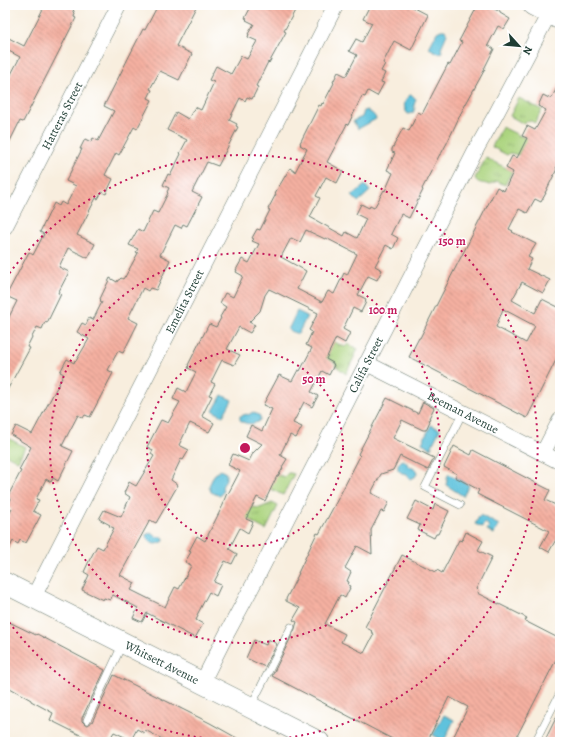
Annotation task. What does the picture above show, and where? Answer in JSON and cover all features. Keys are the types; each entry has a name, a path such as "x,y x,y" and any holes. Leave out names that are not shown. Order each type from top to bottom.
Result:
{"main road":[{"name":"Whitsett Avenue","path":"5,583 202,683 306,738"}],"street":[{"name":"Hatteras Street","path":"5,228 119,5"},
{"name":"Emelita Street","path":"33,598 336,5"},
{"name":"Califa Street","path":"202,683 549,11"},
{"name":"Beeman Avenue","path":"366,363 560,462"},
{"path":"543,453 560,420"}],"lane":[{"path":"460,505 425,487 463,412"},
{"path":"250,708 291,627"},
{"path":"87,720 123,643"},
{"path":"535,742 560,693"}],"green space":[{"path":"519,98 542,110 535,123 526,121 524,124 510,116"},
{"path":"502,127 527,139 518,155 510,153 507,155 492,147"},
{"path":"486,158 512,171 505,185 497,181 489,185 476,180 475,178"},
{"path":"334,342 345,347 348,344 358,349 346,374 335,365 336,363 326,358"},
{"path":"8,438 25,447 18,461 5,454 5,444"},
{"path":"288,473 294,474 283,495 261,484 279,475 284,477"},
{"path":"272,503 278,506 266,530 244,517 248,514 252,507 260,508"}],"water":[{"path":"445,30 447,34 441,48 442,52 438,53 429,48 437,32"},
{"path":"410,95 416,99 413,113 408,114 404,104"},
{"path":"368,110 368,112 373,114 376,119 358,129 353,121 362,117 364,111"},
{"path":"365,185 370,191 358,202 352,196"},
{"path":"297,311 307,316 298,334 288,330"},
{"path":"222,395 232,400 223,416 213,411"},
{"path":"253,412 260,416 260,420 258,422 247,424 240,420 240,416 248,415"},
{"path":"431,425 440,429 431,448 422,443"},
{"path":"402,460 416,470 417,473 415,477 410,479 407,474 398,470 398,464"},
{"path":"220,470 226,473 226,479 220,496 211,492 209,486 214,475"},
{"path":"449,474 469,485 463,496 446,485"},
{"path":"480,515 499,525 494,534 487,530 489,527 486,523 482,527 475,524"},
{"path":"152,533 157,537 163,537 164,541 158,544 152,543 146,535"},
{"path":"444,715 454,720 444,741 433,735"}],"building":[{"path":"45,5 75,5 73,10 75,13 74,17 76,18 23,122 20,121 5,151 5,78 8,80 20,57 5,49 5,36 24,46"},
{"path":"158,5 197,5 176,46 192,54 179,80 160,71 150,89 152,90 148,98 152,100 137,129 134,127 119,155 116,153 105,175 113,179 106,194 102,192 98,199 96,198 77,235 95,244 88,258 68,248 59,267 69,272 58,293 61,294 47,323 45,322 42,329 37,327 27,347 30,348 5,394 5,325 17,301 6,296 29,252 33,255 44,234 40,232 54,203 59,206 61,202 66,205 76,186 66,181 82,149 80,149 85,139 91,142 93,138 98,141 114,111 104,106 143,29 145,30"},
{"path":"252,5 298,5 284,31 286,32 256,86 258,87 252,99 247,97 245,101 240,98 229,120 237,124 236,126 238,127 218,166 207,162 192,192 202,197 187,226 183,224 181,228 175,225 160,255 170,260 156,290 150,288 148,291 143,288 128,318 138,323 123,353 118,351 108,370 113,373 90,417 85,415 83,418 78,415 68,434 62,446 73,451 58,481 53,478 51,482 46,479 36,499 39,500 33,511 41,515 26,543 20,540 18,544 13,541 5,557 5,522 12,509 7,507 11,499 8,496 31,447 11,435 16,426 32,434 64,374 60,372 67,359 74,363 89,339 77,332 82,323 86,325 89,318 93,320 102,302 100,299 110,278 117,282 121,278 123,279 125,277 138,253 136,252 138,249 129,245 138,229 143,232 153,211 158,213 169,188 163,185 168,174 170,175 172,172 187,140 167,130 176,112 188,119 195,107 201,110 214,82 209,80 216,66 231,74 241,56 247,59 257,41 248,37 248,34 254,24 245,18"},
{"path":"370,5 409,5 428,15 411,50 394,41 383,63 385,64 381,71 385,73 381,82 384,83 377,96 368,91 365,97 362,96 348,125 347,124 327,162 343,171 337,183 326,177 316,196 320,198 310,217 344,236 346,232 357,238 366,219 356,214 361,204 369,208 370,206 374,208 384,190 385,191 393,173 387,170 395,153 392,152 392,149 403,128 409,131 418,112 422,114 448,64 450,65 462,42 459,41 478,5 487,5 510,19 504,29 498,26 488,45 494,49 485,69 422,189 423,190 409,218 401,214 391,234 398,238 393,249 386,245 375,266 382,270 377,280 368,276 358,295 366,299 366,302 361,312 353,308 343,329 350,333 345,343 336,338 326,359 334,365 329,375 322,371 311,392 318,396 312,407 304,402 293,423 302,427 296,438 290,435 280,455 287,459 265,501 257,497 246,519 253,522 248,533 240,528 229,549 237,554 232,564 225,561 214,582 221,585 216,596 209,592 197,615 196,620 203,624 195,638 147,613 142,622 133,618 138,608 113,595 110,600 104,598 103,600 82,590 89,575 84,572 90,559 97,546 103,549 114,528 99,519 104,510 121,517 130,497 124,493 129,482 136,486 154,456 151,454 153,450 147,447 161,420 168,423 180,402 173,399 178,388 186,392 196,372 188,368 188,365 209,324 216,327 221,318 220,317 226,307 220,303 225,293 233,297 243,276 236,272 236,270 242,259 249,263 259,244 252,241 254,239 252,238 257,229 260,230 270,210 268,209 276,194 275,193 290,168 295,172 307,149 300,145 300,143 319,105 321,106 322,103 323,104 338,72 346,76 357,55 349,51 356,39 362,42 372,23 363,19","holes":["306,230 325,239 326,238 357,254 347,275 344,273 334,294 328,291 322,302 297,289 306,271 281,257 291,238 300,242","269,289 318,313 309,330 312,332 306,345 312,348 300,371 298,370 292,381 279,375 263,405 272,409 262,431 251,425 246,436 262,444 253,453 249,461 233,454 228,465 240,471 228,494 227,493 224,503 205,541 197,536 189,551 191,552 185,562 191,566 179,589 175,587 165,607 131,590 135,583 120,575 150,520 156,523 178,485 171,480 181,459 183,460 189,450 179,445 190,423 209,432 214,423 202,416 212,396 209,395 215,384 211,382 222,360 234,365 240,355 227,349 239,327 250,333 255,325 249,322 260,311 265,295"]},
{"path":"560,82 560,161 541,202 535,199 527,213 519,209 509,229 536,244 528,257 532,259 527,269 550,280 543,293 522,282 512,300 535,313 542,299 560,308 560,352 527,418 409,357 497,187 504,191 513,172 506,168 512,156 517,158 527,138 522,136 527,126 535,130 546,110 538,106 543,95 551,99","holes":["503,309 535,326 526,343 496,327"]},
{"path":"387,398 417,413 423,402 434,408 429,418 430,421 426,430 402,420 393,438 434,458 428,470 400,456 393,470 381,474 371,493 389,502 384,512 381,511 371,530 372,554 357,546 345,568 351,572 347,581 349,582 348,585 350,588 345,598 340,595 325,624 345,634 341,642 364,653 374,634 365,627 402,555 436,572 437,570 442,573 459,540 462,541 466,532 483,541 478,550 492,557 476,589 478,591 477,593 527,618 525,621 560,639 560,652 514,742 451,742 468,707 449,697 427,742 398,742 272,676 295,629 297,622 293,620 300,608 286,601 286,599 317,533 319,534 340,495 360,456 358,454"},
{"path":"454,446 471,455 473,450 550,490 545,500 560,507 560,537 558,536 549,552 540,547 549,531 477,494 479,490 455,477 457,474 444,467"},
{"path":"416,501 433,510 435,504 449,511 438,534 436,534 434,538 418,530 420,525 407,519"},
{"path":"5,620 36,635 37,634 105,670 82,718 82,721 85,724 88,725 92,722 114,675 210,723 244,742 168,742 145,730 144,733 137,729 131,740 114,732 108,742 95,742 50,720 53,713 5,684"},
{"path":"268,639 277,644 265,667 246,658 254,640 266,645"},
{"path":"560,710 560,742 544,742"}]}
